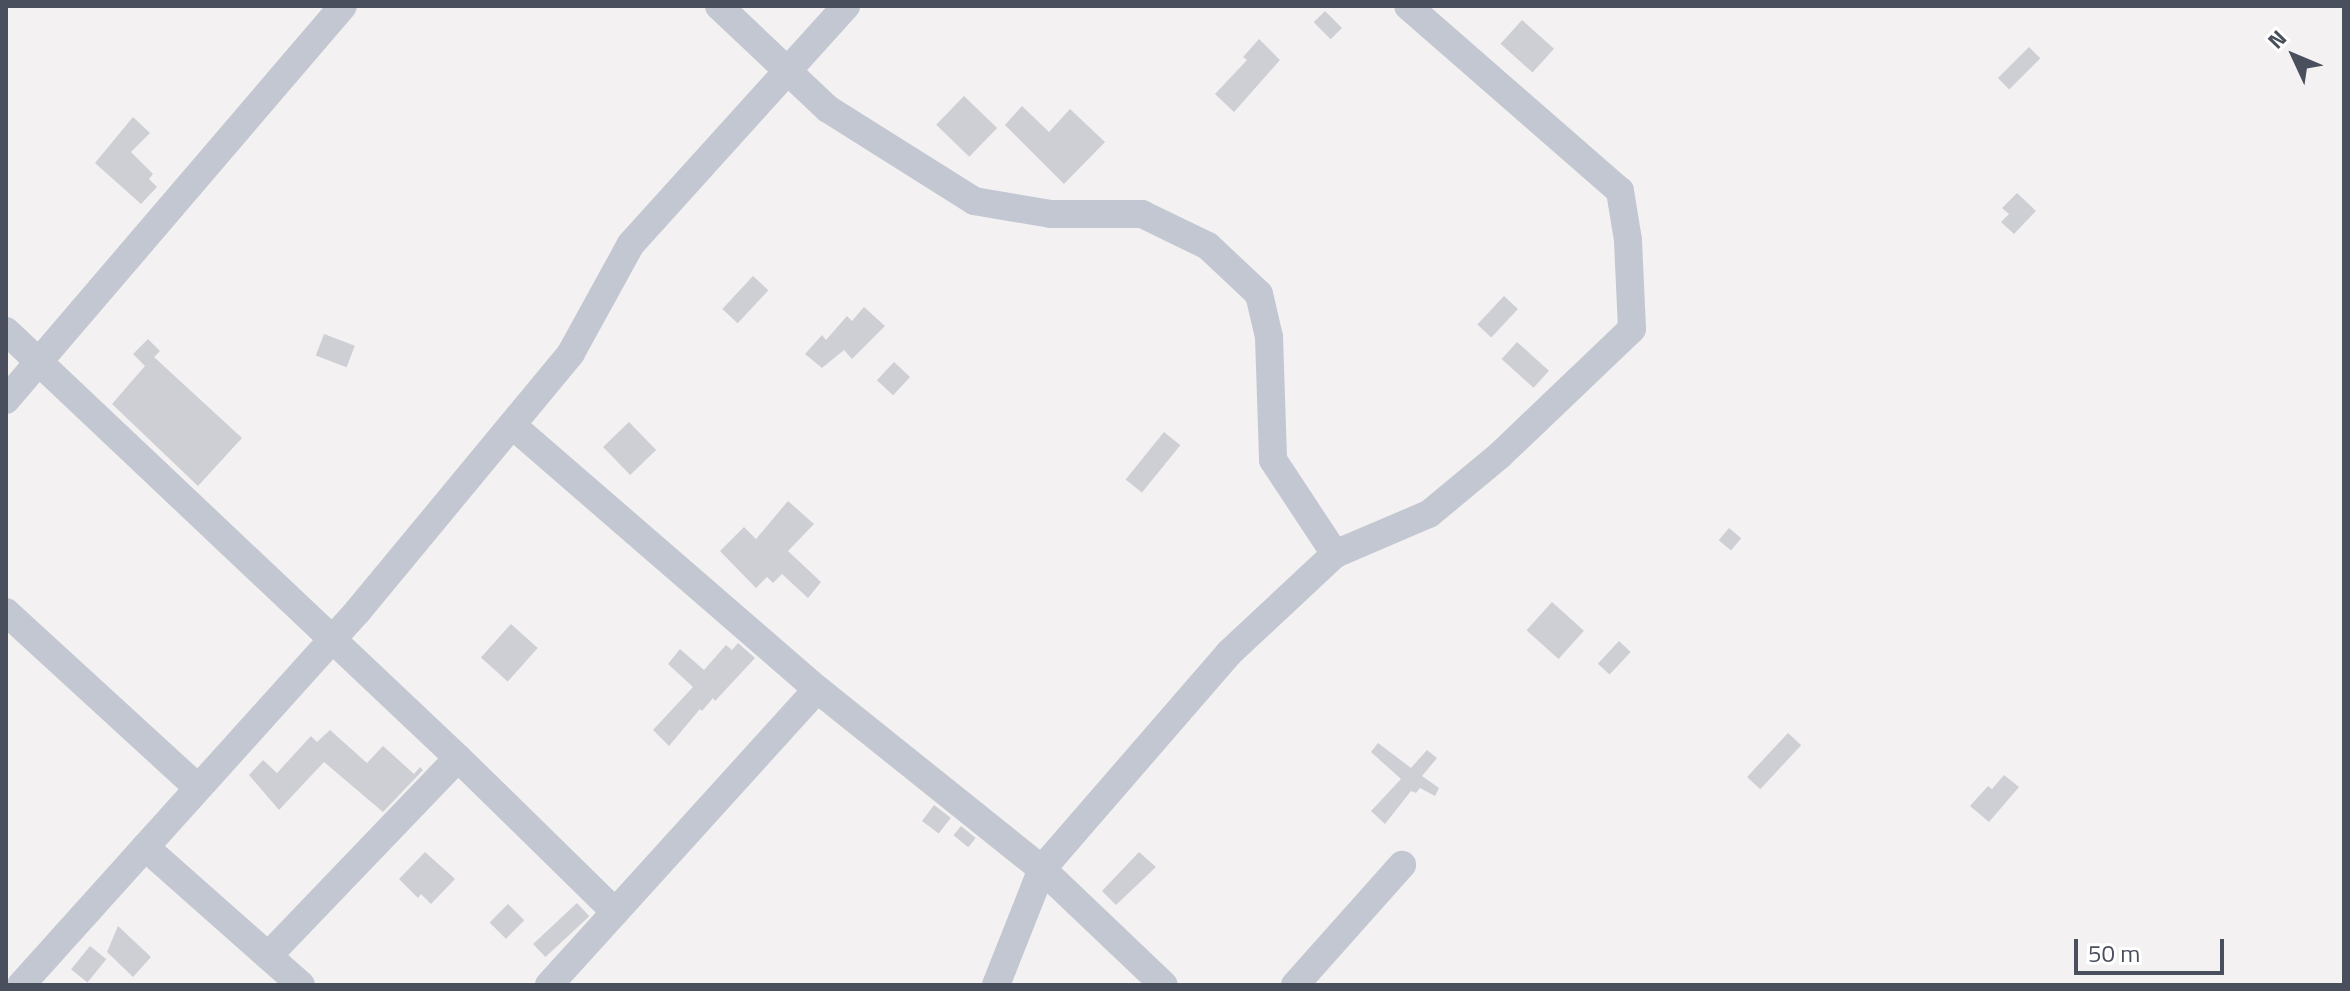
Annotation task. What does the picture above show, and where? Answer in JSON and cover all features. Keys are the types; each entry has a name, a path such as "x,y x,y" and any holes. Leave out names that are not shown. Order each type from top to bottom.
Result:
{"street":[{"path":"6,400 343,6"},
{"path":"719,6 828,109 974,201 1051,214 1142,214 1208,246 1259,294 1269,337 1273,460 1335,554"},
{"path":"26,983 332,640 571,353 631,244 846,6"},
{"path":"996,985 1042,869 1229,653 1335,554 1429,514 1500,455 1632,329 1628,240 1620,191 1408,6"},
{"path":"6,331 458,758 615,912"},
{"path":"512,425 817,689 1042,869 1164,985"},
{"path":"6,612 198,788"},
{"path":"549,985 817,689"},
{"path":"268,956 458,758"},
{"path":"145,847 301,985"},
{"path":"1295,985 1402,865"}],"building":[{"path":"1325,11 1342,28 1331,39 1314,22"},
{"path":"1522,20 1554,49 1533,73 1501,44"},
{"path":"1259,39 1280,60 1234,112 1215,94 1247,60 1243,57"},
{"path":"2029,47 2040,58 2009,89 1998,78"},
{"path":"964,96 997,128 969,157 936,125"},
{"path":"1022,106 1049,132 1070,109 1105,142 1064,184 1005,125"},
{"path":"133,117 150,133 131,152 153,174 149,179 157,187 141,204 95,163"},
{"path":"2017,193 2036,211 2014,234 2001,222 2009,214 2002,208"},
{"path":"753,276 768,290 738,323 722,309"},
{"path":"1504,296 1518,309 1491,337 1477,325"},
{"path":"864,307 885,326 852,359 844,350 822,368 805,354 822,335 826,340 847,316 852,321"},
{"path":"324,334 355,346 347,367 316,355"},
{"path":"148,339 160,351 154,357 242,438 198,486 112,404 145,366 133,354"},
{"path":"1517,342 1549,371 1534,388 1502,359"},
{"path":"894,362 910,377 893,395 877,380"},
{"path":"629,422 656,450 630,475 603,447"},
{"path":"1164,432 1180,445 1142,493 1126,479"},
{"path":"788,501 814,524 788,551 821,582 808,598 782,574 773,583 767,577 756,588 720,551 744,527 756,539"},
{"path":"1729,528 1741,538 1731,551 1719,540"},
{"path":"1552,602 1584,631 1559,659 1527,630"},
{"path":"511,624 538,648 508,682 481,657"},
{"path":"1619,641 1631,652 1610,675 1598,664"},
{"path":"738,643 755,658 715,701 713,698 702,711 700,709 669,746 653,730 693,687 668,664 680,649 704,670 726,645 732,650"},
{"path":"330,730 367,763 383,746 414,774 420,767 423,770 383,812 324,762 279,810 249,775 263,760 277,773 311,736 317,742"},
{"path":"1788,733 1801,745 1760,789 1747,777"},
{"path":"1378,743 1411,768 1427,750 1437,758 1422,776 1439,788 1435,796 1420,788 1416,793 1411,791 1385,824 1371,811 1401,779 1371,752"},
{"path":"2004,775 2019,787 1989,822 1970,806 1988,786 1992,789"},
{"path":"934,805 951,818 939,834 922,821"},
{"path":"961,826 976,838 968,847 953,835"},
{"path":"425,852 455,879 431,904 421,894 418,898 399,879"},
{"path":"1139,852 1156,867 1116,905 1102,891"},
{"path":"577,903 589,916 545,957 533,944"},
{"path":"508,904 524,920 506,939 490,922"},
{"path":"118,926 151,957 133,977 107,952"},
{"path":"90,946 106,959 87,983 71,969"}]}
